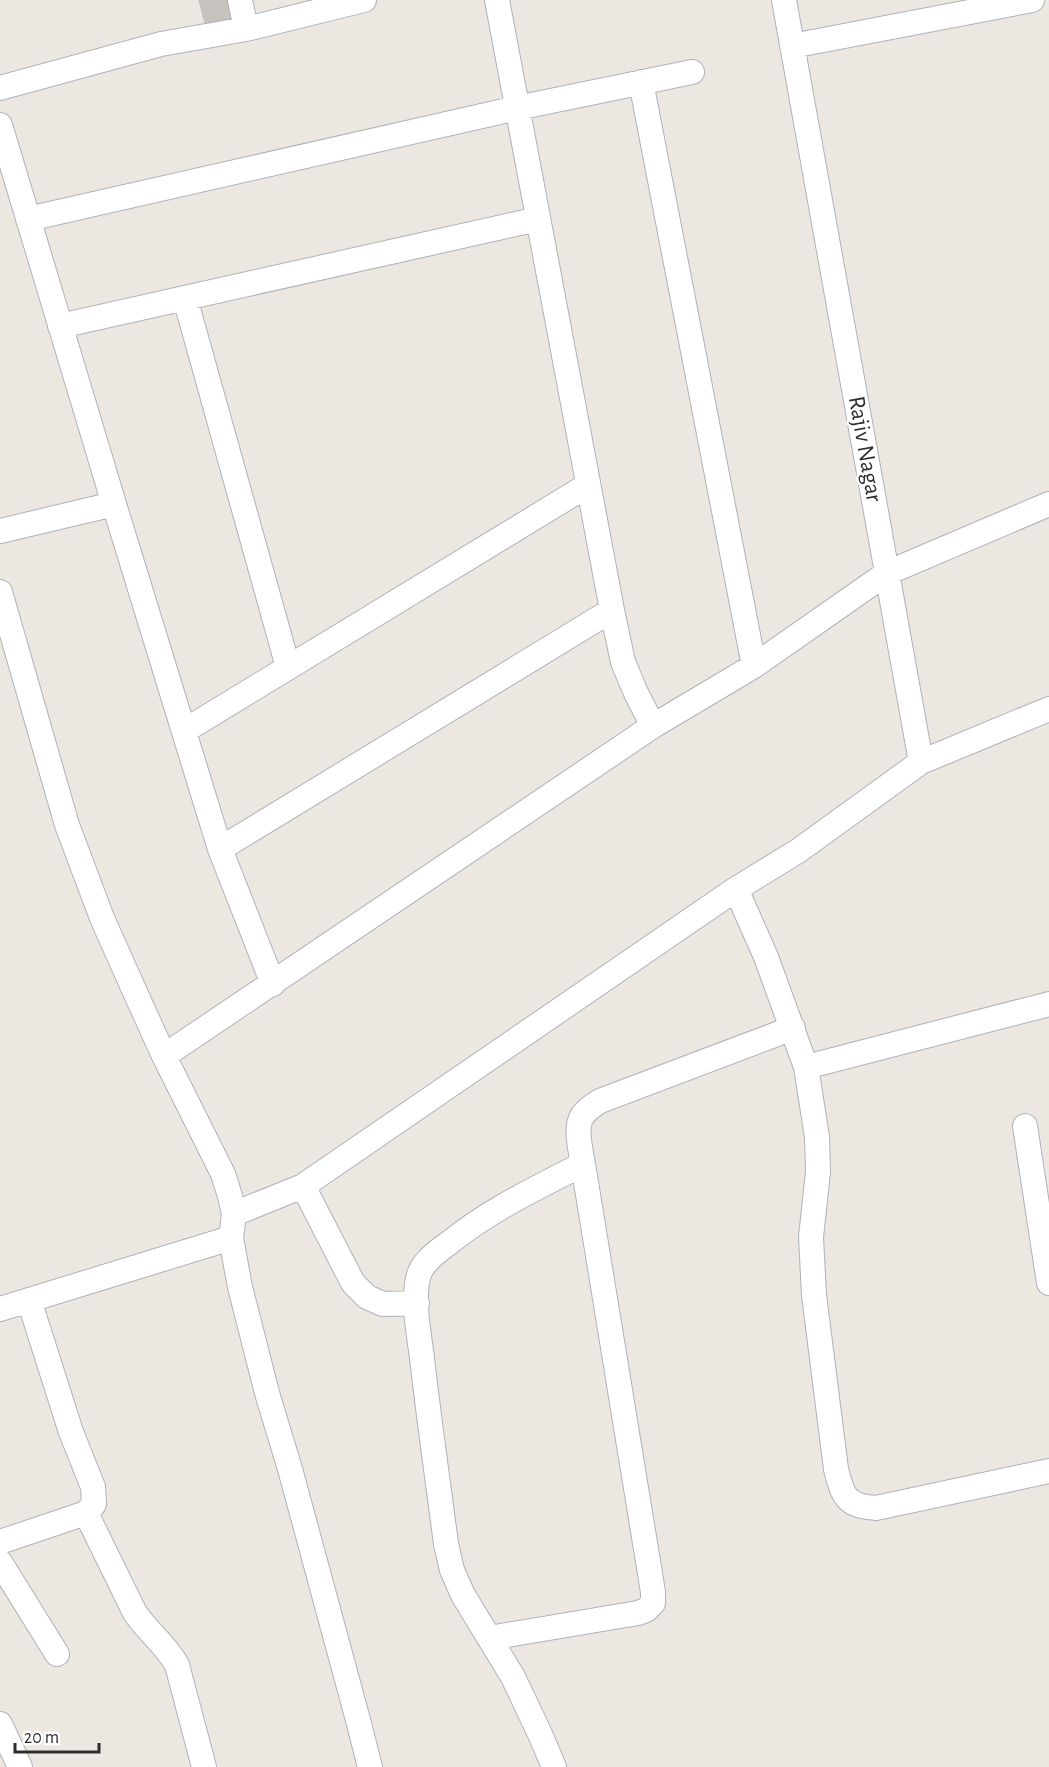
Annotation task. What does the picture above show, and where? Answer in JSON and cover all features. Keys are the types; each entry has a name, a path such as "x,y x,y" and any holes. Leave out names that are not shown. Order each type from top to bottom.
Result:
{"street":[{"path":"240,0 246,29"},
{"path":"0,88 161,44 246,29 364,0"},
{"path":"497,0 623,662 653,726"},
{"name":"Rajiv Nagar","path":"784,0 921,762"},
{"path":"792,46 933,9 1032,0"},
{"path":"28,219 517,108 692,72"},
{"path":"641,82 754,666"},
{"path":"0,125 220,849 273,984"},
{"path":"60,326 538,219"},
{"path":"185,298 288,668"},
{"path":"184,731 588,485"},
{"path":"0,531 114,504"},
{"path":"164,1056 653,726 754,666 887,573 1049,504"},
{"path":"0,592 67,825 102,918 164,1056 223,1174 234,1214 231,1238 240,1287 370,1767"},
{"path":"220,849 612,610"},
{"path":"234,1214 303,1186 736,889 798,851 921,762 1049,709"},
{"path":"736,889 766,957 806,1067 817,1137 818,1172 811,1237 814,1295 836,1469 841,1489 849,1501 860,1507 876,1508 1049,1472"},
{"path":"806,1067 1049,1004"},
{"path":"489,1638 638,1613 646,1610 653,1603 583,1164 579,1136 580,1121 586,1111 600,1101 793,1028"},
{"path":"1025,1126 1049,1283"},
{"path":"554,1767 513,1677 463,1595 452,1570 446,1544 425,1383 417,1291 420,1271 435,1253 474,1223 501,1206 583,1164"},
{"path":"303,1186 353,1283 367,1297 383,1304 417,1303"},
{"path":"0,1309 231,1238"},
{"path":"0,1542 86,1513 94,1504 93,1487 71,1431 29,1300"},
{"path":"86,1513 135,1613 145,1628 169,1651 177,1665 204,1767"},
{"path":"0,1562 57,1654"},
{"path":"0,1724 20,1767"}],"building":[{"path":"199,0 237,0 243,24 208,34"}]}
